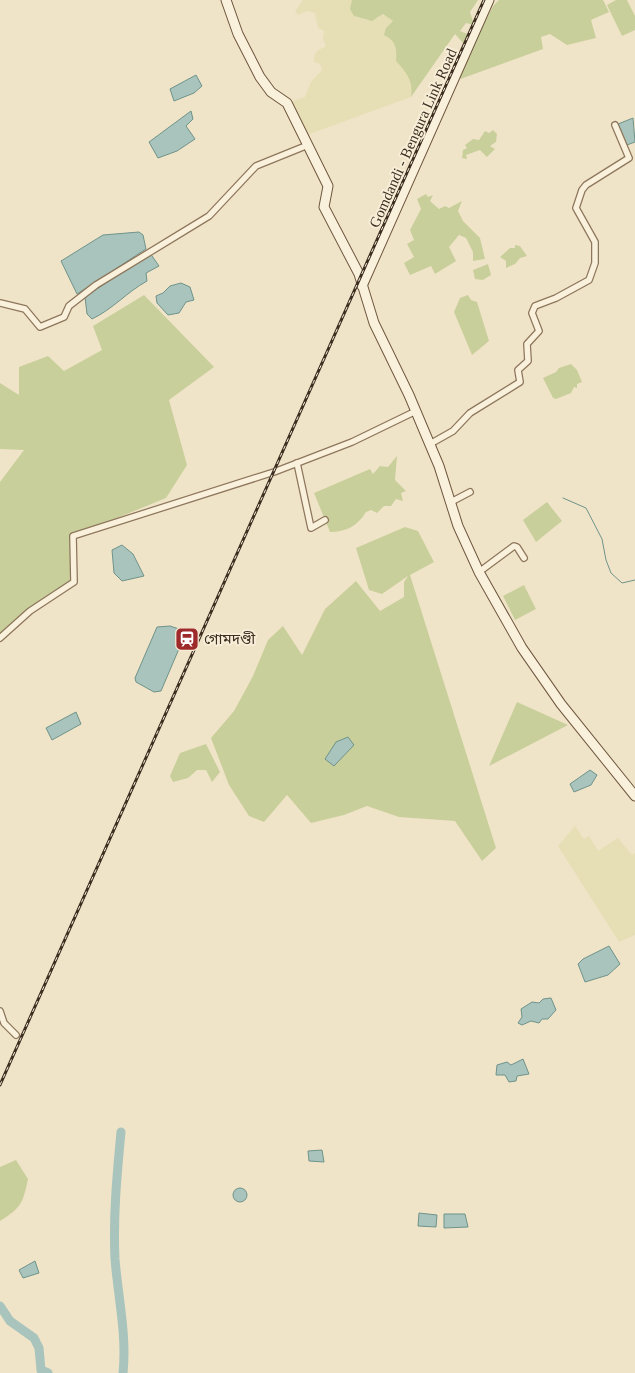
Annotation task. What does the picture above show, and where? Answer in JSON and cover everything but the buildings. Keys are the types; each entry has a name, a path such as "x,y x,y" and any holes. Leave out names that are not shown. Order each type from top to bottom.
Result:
{"main road":[{"path":"226,0 238,34 260,77 271,92 287,103 328,186 324,207 358,274 374,323 430,444 458,526 479,572 522,648 561,704 635,796"},
{"name":"Gomdandi - Bengura Link Road","path":"362,286 489,0"}],"street":[{"path":"430,444 453,432 470,412 520,382 518,370 528,361 528,344 538,331 532,313 535,306 556,298 588,280 595,263 595,242 576,208 582,190 586,185 629,158 615,124"},
{"path":"0,303 24,309 40,327 64,317 69,306 96,285 209,216 256,166 308,145"},
{"path":"0,638 30,611 74,582 73,536 274,472 352,442 416,412"},
{"path":"297,462 311,528 325,520"},
{"path":"451,502 470,492"},
{"path":"479,572 514,546 524,558"},
{"path":"0,1011 4,1023 16,1035"}],"shaded area":[{"path":"303,0 352,0 354,16 366,20 378,18 383,14 393,21 391,38 396,46 396,61 406,71 413,86 411,97 304,136 287,103 305,97 311,82 322,70 320,64 314,62 314,56 317,51 326,46 323,39 324,31 318,28 315,13 307,11 298,15 295,11"},
{"path":"575,826 584,839 589,836 598,851 618,838 632,855 635,853 635,935 619,942 558,846"}],"green space":[{"path":"352,0 478,0 470,12 474,25 466,23 460,31 468,34 463,43 455,34 411,97 410,81 396,61 395,45 384,35 386,28 393,21 383,14 372,21 354,16 350,9"},
{"path":"499,0 603,0 609,12 591,20 596,38 567,45 550,34 541,37 543,49 455,81 493,6"},
{"path":"616,0 627,0 635,16 635,30 622,36 607,5"},
{"path":"493,130 497,134 496,142 490,146 495,149 487,157 480,150 466,155 467,159 462,158 463,150 467,148 465,145 473,139 479,140 485,131 489,133"},
{"path":"426,194 428,197 433,195 430,201 439,209 445,206 449,208 462,201 458,211 463,221 480,238 485,259 473,261 473,252 466,238 459,235 449,247 456,261 435,274 431,266 410,275 404,263 414,257 407,244 414,240 410,230 421,209 417,199"},
{"path":"515,245 520,246 527,256 520,258 515,264 506,268 506,261 500,257 510,248 515,248"},
{"path":"488,264 491,275 483,280 475,279 473,270"},
{"path":"144,295 214,367 169,400 187,465 166,498 73,536 74,582 0,639 0,482 24,450 0,449 0,383 19,395 19,367 48,356 64,371 102,350 93,326"},
{"path":"468,295 471,300 477,302 489,341 472,355 454,312 460,298"},
{"path":"571,364 577,370 582,382 577,384 577,388 574,387 571,393 556,399 553,398 543,378 556,372 559,368"},
{"path":"397,456 395,480 406,491 401,493 403,501 396,499 391,506 384,506 377,513 371,510 366,512 351,527 342,531 330,532 314,493 370,469 373,474 380,466 388,467"},
{"path":"547,502 562,521 536,542 523,520"},
{"path":"405,527 418,531 434,562 410,575 496,848 482,861 455,821 399,817 367,806 344,815 311,823 287,795 264,822 249,816 229,785 211,738 234,711 253,676 268,640 283,626 302,655 325,609 356,581 380,611 404,597 404,582 408,576 382,594 369,590 356,548"},
{"path":"524,585 536,609 515,620 503,596"},
{"path":"517,702 568,725 489,766"},
{"path":"206,744 220,772 212,782 206,770 197,770 188,778 173,782 170,776 180,753"},
{"path":"16,1160 28,1179 20,1204 13,1212 0,1221 0,1167"}],"water":[{"path":"196,75 202,86 194,93 174,101 170,89"},
{"path":"191,111 193,119 186,126 195,139 177,151 158,158 149,142"},
{"path":"633,118 635,142 627,145 618,124"},
{"path":"139,232 143,235 146,249 77,294 61,261 103,235"},
{"path":"150,253 159,266 146,273 147,281 92,319 87,314 85,297"},
{"path":"181,283 190,287 194,300 186,302 179,313 168,315 157,303 156,296 163,293 170,286"},
{"path":"122,545 133,554 144,576 122,581 114,573 112,550"},
{"path":"170,626 182,630 181,644 161,691 154,692 136,682 135,678 157,627"},
{"path":"76,712 81,724 52,740 46,728"},
{"path":"348,737 354,745 334,766 325,759 336,742"},
{"path":"590,770 597,775 591,785 574,792 570,784"},
{"path":"609,946 620,964 608,975 585,982 578,964 583,959"},
{"path":"551,998 556,1010 548,1019 542,1019 539,1023 531,1021 522,1025 518,1023 522,1017 521,1009 532,1002 539,1003 543,999"},
{"path":"523,1059 529,1074 517,1076 516,1081 509,1082 505,1075 496,1075 497,1065 507,1062 511,1065"},
{"path":"322,1150 324,1162 309,1161 308,1151"},
{"path":"237,1188 243,1188 247,1195 243,1202 237,1202 233,1198 233,1192"},
{"path":"419,1213 437,1215 436,1227 418,1226"},
{"path":"444,1214 465,1214 468,1227 444,1228"},
{"path":"35,1261 39,1273 23,1278 19,1270"}],"waterway":[{"path":"563,498 586,508 602,539 606,560 611,573 622,583 635,580"},
{"path":"121,1132 116,1195 115,1259 124,1344 123,1373"},
{"path":"0,1306 10,1321 34,1338 39,1348 41,1370 48,1373"}],"railway":[{"path":"0,1085 484,0"}],"place":[{"name":"গোমদণ্ডী","path":"187,639"}]}
